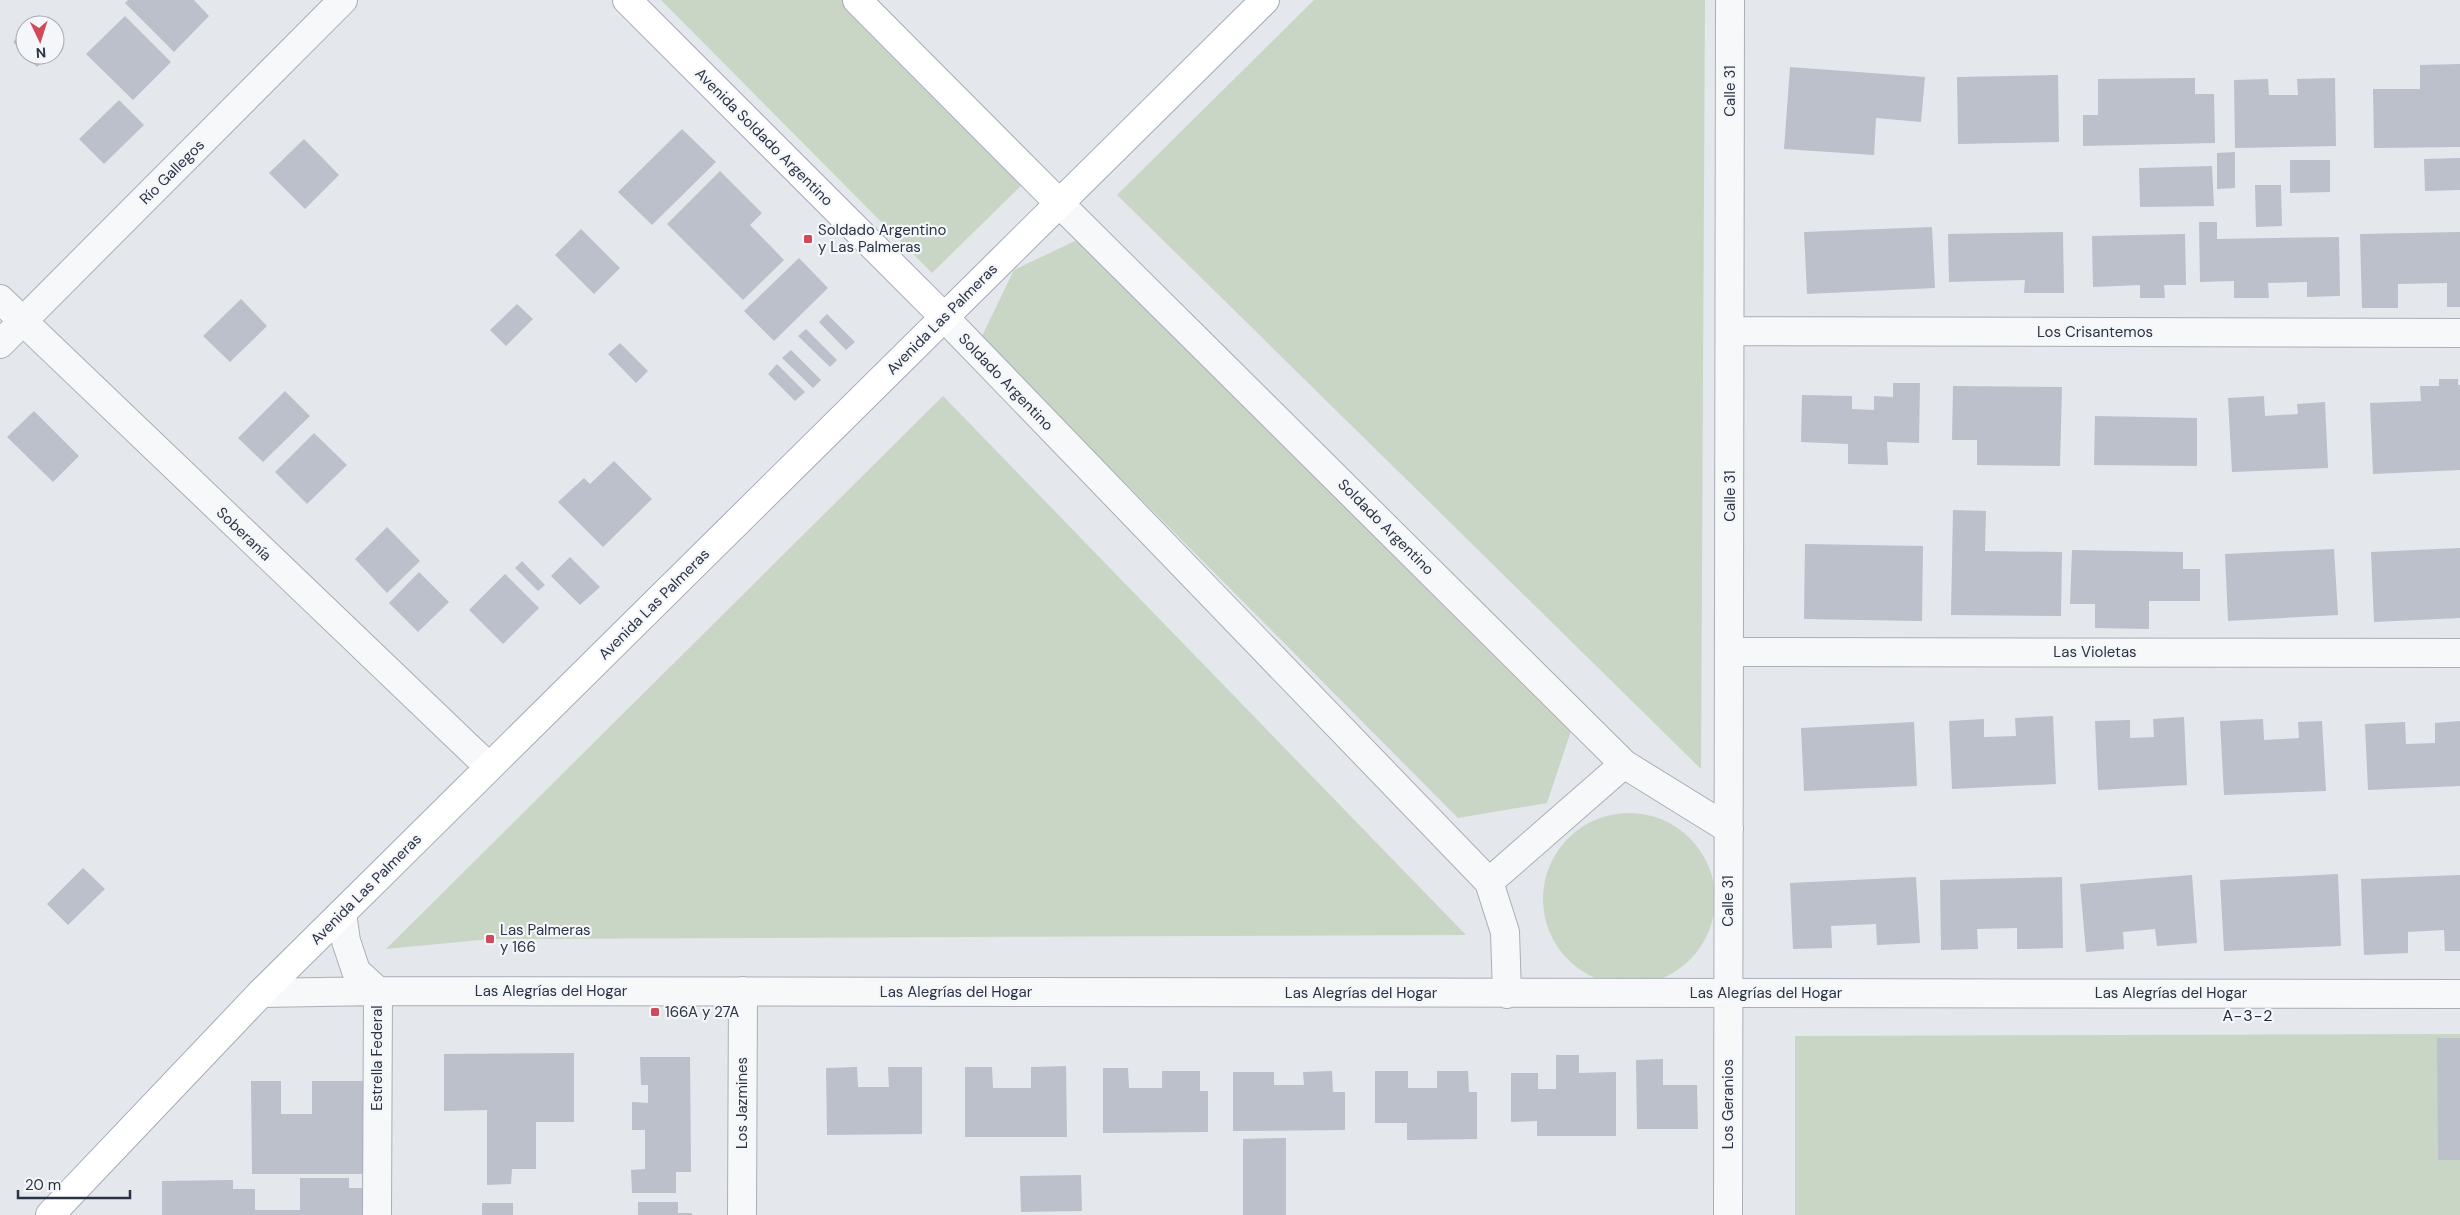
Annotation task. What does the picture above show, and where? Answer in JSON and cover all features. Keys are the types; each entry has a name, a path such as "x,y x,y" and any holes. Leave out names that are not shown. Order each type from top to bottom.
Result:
{"main road":[{"name":"Avenida Soldado Argentino","path":"627,0 944,317"},
{"path":"857,0 1060,203"},
{"name":"Avenida Las Palmeras","path":"50,1215 261,993 1265,0"}],"street":[{"name":"Río Gallegos","path":"0,344 344,0"},
{"name":"Calle 31","path":"1728,993 1730,0"},
{"name":"Soldado Argentino","path":"1060,203 1624,764 1729,829"},
{"name":"Soberanía","path":"0,299 489,767"},
{"name":"Soldado Argentino","path":"944,317 1489,882 1505,932 1507,994"},
{"name":"Los Crisantemos","path":"1730,332 2460,333"},
{"name":"Las Violetas","path":"1729,652 2460,653"},
{"path":"1489,882 1624,764"},
{"name":"Estrella Federal","path":"342,913 346,941 356,970 378,991 377,1215"},
{"name":"Las Alegrías del Hogar","path":"261,993 378,991 743,991 1507,994 2460,994"},
{"name":"Los Jazmines","path":"742,1215 743,991"},
{"name":"Los Geranios","path":"1728,993 1728,1215"}],"green space":[{"path":"661,0 846,0 1026,181 932,273"},
{"path":"1314,0 1705,0 1701,769 1117,195"},
{"path":"1077,240 1573,725 1547,803 1458,818 981,338 1014,270"},
{"path":"943,396 1466,935 490,939 386,949"},
{"path":"1637,813 1670,823 1690,838 1705,858 1713,882 1715,899 1713,916 1705,940 1690,960 1677,971 1654,981 1637,985 1621,985 1604,981 1581,971 1557,947 1545,916 1543,891 1547,874 1557,851 1581,827 1612,815"},
{"path":"2460,1034 2460,1215 1795,1215 1795,1036"}],"building":[{"path":"128,0 194,0 209,16 174,52 125,3"},
{"path":"125,16 171,62 133,100 86,54"},
{"path":"2460,64 2460,147 2374,148 2373,89 2420,89 2420,65"},
{"path":"1790,67 1925,77 1921,122 1876,118 1874,155 1784,149"},
{"path":"2058,75 2059,142 1958,144 1957,77"},
{"path":"2195,78 2195,94 2214,94 2215,143 2083,146 2083,115 2098,115 2098,79"},
{"path":"2335,78 2336,146 2235,148 2234,80 2268,79 2269,95 2298,95 2297,79"},
{"path":"119,100 144,125 104,164 79,139"},
{"path":"682,129 716,162 652,225 618,192"},
{"path":"304,139 339,175 305,209 269,173"},
{"path":"2235,152 2235,188 2217,189 2217,153"},
{"path":"2460,158 2460,190 2425,191 2424,159"},
{"path":"2290,160 2330,160 2330,192 2290,193"},
{"path":"2212,166 2214,206 2140,207 2139,168"},
{"path":"720,171 762,213 750,225 784,260 743,300 667,224"},
{"path":"2255,185 2281,185 2282,226 2256,227"},
{"path":"2199,222 2217,222 2217,239 2339,237 2340,296 2307,297 2307,282 2268,283 2269,298 2234,298 2234,281 2200,282"},
{"path":"1932,227 1935,288 1807,294 1804,232"},
{"path":"581,229 620,268 594,294 555,255"},
{"path":"2063,232 2064,293 2024,293 2025,280 1949,282 1948,234"},
{"path":"2460,232 2460,307 2447,307 2447,283 2398,284 2398,308 2362,308 2360,234"},
{"path":"2185,234 2186,285 2164,285 2165,298 2140,298 2140,285 2093,287 2092,236"},
{"path":"799,258 828,288 774,341 744,311"},
{"path":"241,299 267,326 230,362 203,336"},
{"path":"517,304 533,319 506,346 490,330"},
{"path":"827,314 855,342 846,350 819,322"},
{"path":"806,329 837,360 830,367 798,336"},
{"path":"620,343 648,371 636,383 608,354"},
{"path":"791,350 821,380 813,388 782,358"},
{"path":"777,364 805,392 795,401 768,374"},
{"path":"2439,379 2458,379 2458,385 2460,385 2460,470 2373,474 2370,403 2421,401 2420,386 2439,386"},
{"path":"1893,383 1920,383 1919,443 1887,442 1888,465 1848,464 1848,444 1801,442 1802,395 1852,396 1852,409 1874,410 1874,396 1893,397"},
{"path":"1953,386 2062,387 2060,466 1977,465 1977,440 1952,440"},
{"path":"285,391 310,416 263,462 238,438"},
{"path":"2264,396 2265,416 2298,414 2297,404 2325,402 2328,468 2232,472 2228,398"},
{"path":"34,411 79,456 53,482 7,437"},
{"path":"2095,416 2197,418 2197,466 2094,465"},
{"path":"314,433 347,465 307,504 275,472"},
{"path":"614,461 652,499 603,547 558,502 584,478 590,484"},
{"path":"1953,510 1986,511 1985,551 2062,552 2061,616 1951,615"},
{"path":"387,527 420,561 387,593 355,559"},
{"path":"1805,544 1923,546 1922,621 1804,619"},
{"path":"2460,548 2460,618 2374,622 2371,552"},
{"path":"2334,549 2338,615 2228,621 2225,554"},
{"path":"2072,550 2183,552 2183,569 2200,569 2200,601 2149,601 2149,629 2095,628 2095,604 2070,604"},
{"path":"570,557 600,587 580,605 551,576"},
{"path":"522,561 545,585 538,591 515,568"},
{"path":"419,572 449,602 418,632 389,603"},
{"path":"505,574 539,608 503,644 469,610"},
{"path":"2053,716 2056,784 1952,789 1949,721 1984,719 1984,737 2016,736 2015,718"},
{"path":"2184,717 2187,785 2098,790 2095,721 2130,720 2130,738 2154,737 2153,719"},
{"path":"2263,719 2264,740 2299,738 2298,722 2322,721 2326,791 2224,795 2220,721"},
{"path":"2460,721 2460,786 2368,790 2365,724 2405,722 2406,744 2435,743 2435,723"},
{"path":"1914,722 1917,786 1804,791 1801,728"},
{"path":"83,868 105,889 68,925 47,904"},
{"path":"2338,874 2341,946 2224,951 2220,880"},
{"path":"2192,875 2197,943 2157,946 2155,929 2123,932 2124,949 2086,952 2080,884"},
{"path":"2460,875 2460,951 2445,951 2444,930 2408,932 2408,953 2364,955 2361,879"},
{"path":"1916,877 1920,943 1877,945 1876,924 1831,926 1832,948 1793,949 1790,883"},
{"path":"2062,877 2063,948 2017,949 2017,928 1977,929 1978,949 1941,950 1940,880"},
{"path":"2437,1038 2460,1038 2460,1160 2438,1160"},
{"path":"574,1053 574,1122 536,1122 536,1169 512,1169 511,1184 487,1185 487,1110 444,1111 444,1054"},
{"path":"1556,1055 1579,1055 1579,1073 1616,1072 1616,1136 1537,1136 1537,1121 1511,1122 1511,1073 1538,1073 1538,1089 1556,1089"},
{"path":"640,1057 690,1057 691,1172 676,1172 676,1193 632,1193 631,1170 645,1169 645,1130 632,1130 632,1102 648,1103 648,1085 641,1085"},
{"path":"1663,1059 1663,1085 1697,1085 1698,1129 1637,1129 1636,1060"},
{"path":"1066,1066 1067,1137 965,1137 965,1067 992,1067 993,1088 1031,1088 1031,1067"},
{"path":"857,1067 858,1087 889,1087 888,1067 922,1067 922,1134 827,1135 826,1068"},
{"path":"1103,1068 1128,1068 1129,1088 1162,1088 1162,1071 1200,1071 1200,1091 1208,1091 1208,1132 1103,1133"},
{"path":"1332,1071 1333,1092 1345,1092 1345,1130 1233,1131 1233,1072 1274,1072 1274,1085 1304,1085 1303,1072"},
{"path":"1375,1071 1408,1071 1408,1088 1437,1088 1437,1071 1468,1071 1469,1092 1477,1092 1477,1139 1407,1140 1407,1123 1375,1123"},
{"path":"251,1081 281,1081 281,1114 312,1114 312,1081 370,1081 370,1174 252,1174"},
{"path":"1286,1138 1286,1215 1243,1215 1243,1139"},
{"path":"1081,1175 1082,1211 1021,1212 1020,1176"},
{"path":"300,1178 349,1178 349,1188 372,1188 372,1215 162,1215 162,1181 233,1180 233,1189 255,1189 255,1210 300,1210"},
{"path":"638,1202 678,1202 678,1213 692,1213 692,1215 638,1215"},
{"path":"482,1203 513,1203 513,1215 482,1215"}],"place":[{"name":"Soldado Argentino y Las Palmeras","path":"808,239"},
{"name":"Las Palmeras y 166","path":"490,939"},
{"name":"166A y 27A","path":"655,1012"}],"district":[{"name":"A-3-2","path":"2248,1015"}]}
